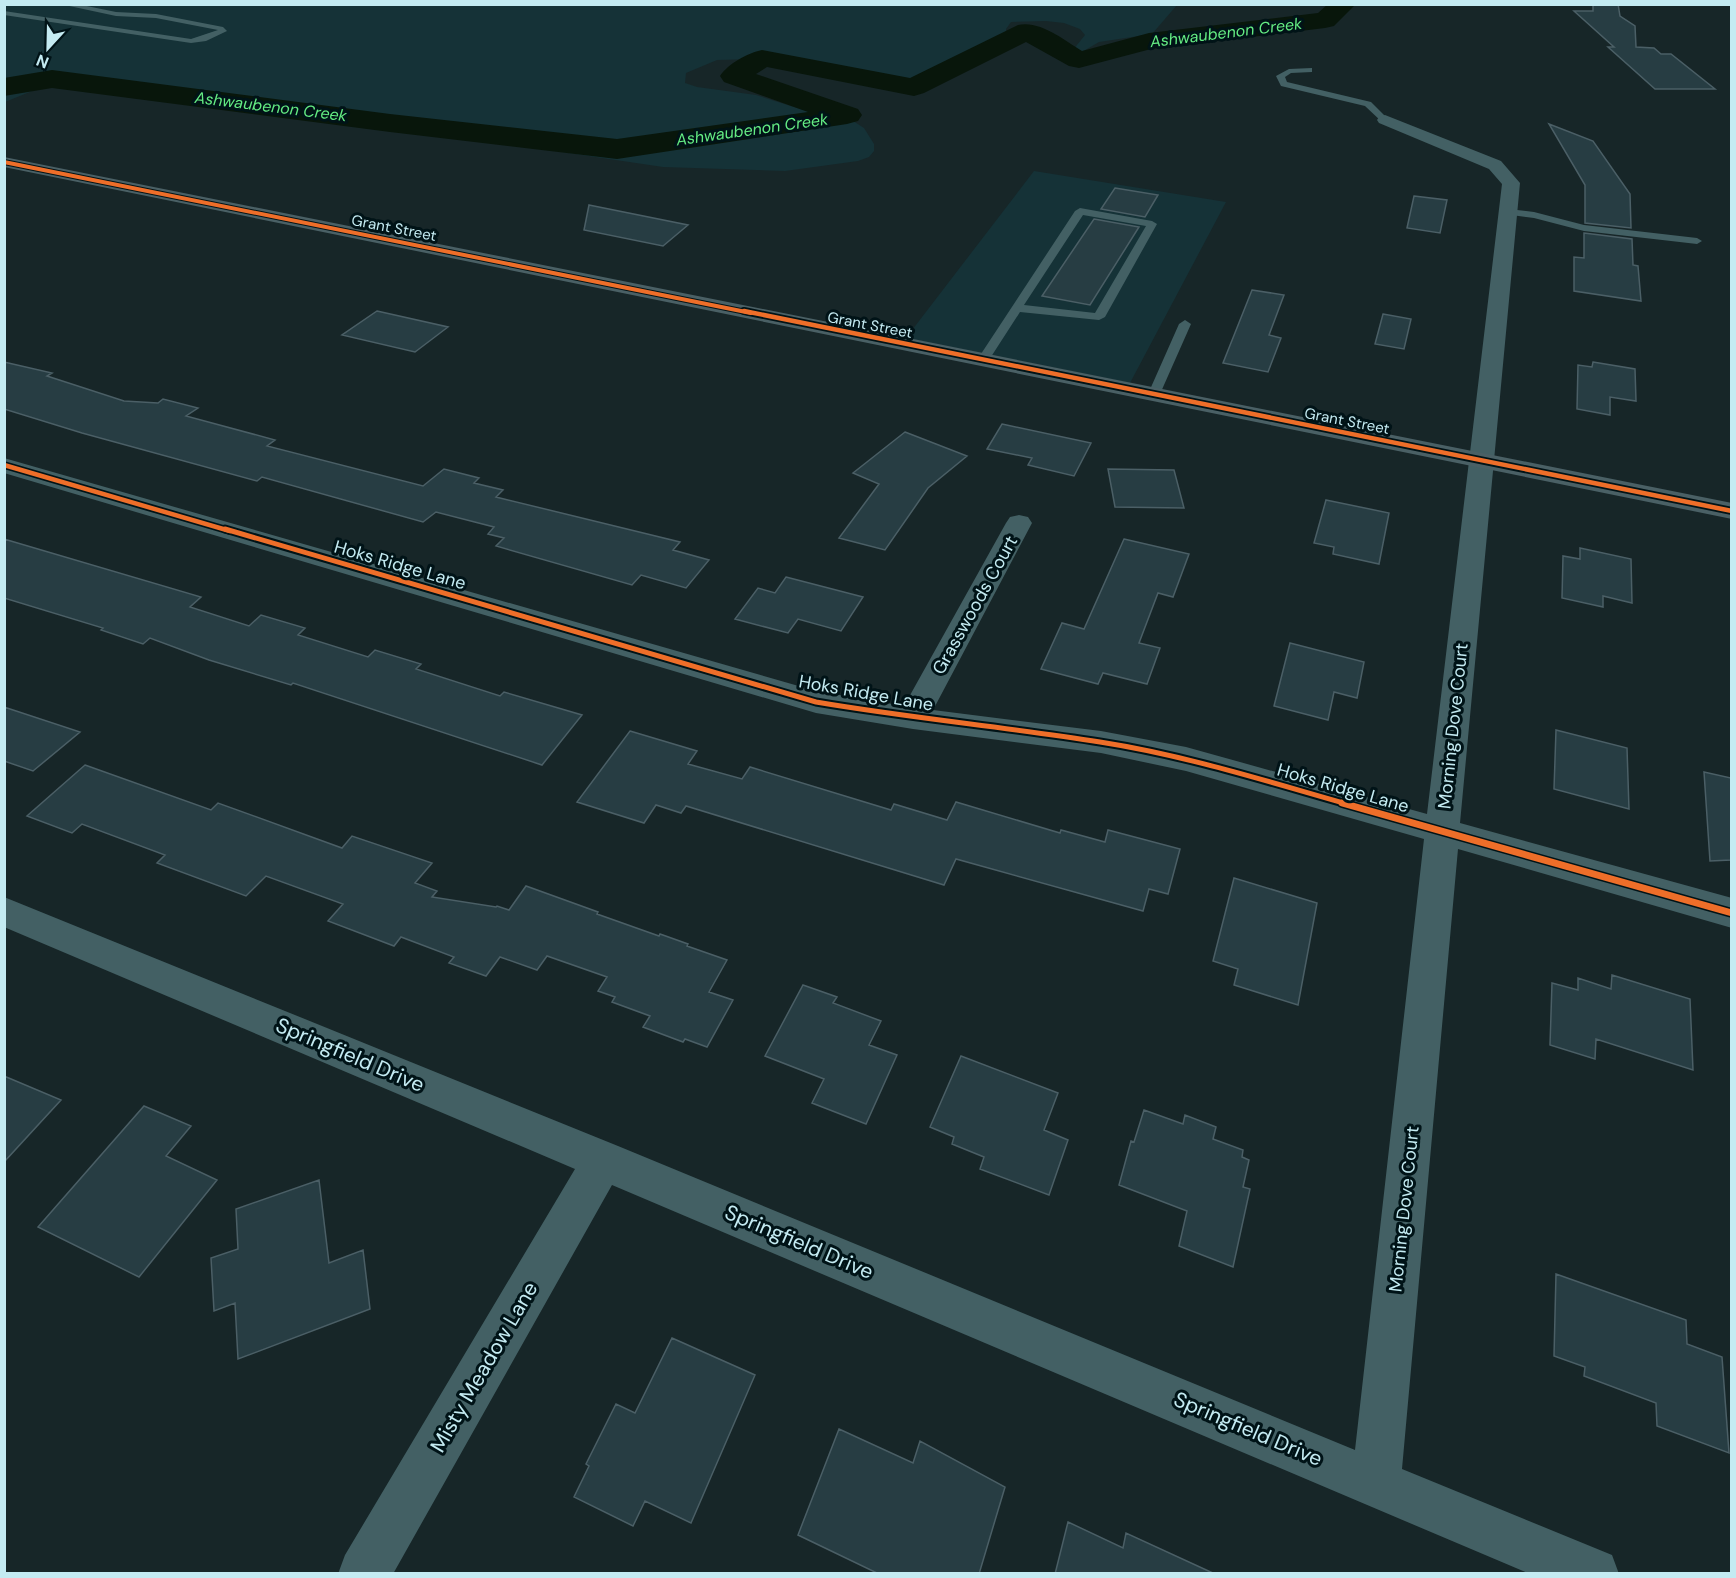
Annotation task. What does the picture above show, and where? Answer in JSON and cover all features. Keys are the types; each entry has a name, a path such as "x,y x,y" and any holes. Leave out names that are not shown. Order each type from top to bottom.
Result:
{"street":[{"name":"Morning Dove Court","path":"1376,1483 1480,460 1511,183 1495,165 1385,120"},
{"name":"Grant Street","path":"4,162 1731,511"},
{"name":"Hoks Ridge Lane","path":"4,465 816,702 913,718 1101,742 1186,759 1731,913"},
{"name":"Grasswoods Court","path":"913,718 1019,523"},
{"name":"Springfield Drive","path":"4,910 1593,1574"},
{"name":"Misty Meadow Lane","path":"364,1574 603,1160"}],"lane":[{"path":"4,14 191,41 223,31 223,29 156,16 116,14 63,4"},
{"path":"1309,70 1289,71 1280,76 1284,84 1368,104 1385,120"},
{"path":"983,360 1017,308 1080,212 1152,224 1100,317 1017,308"},
{"path":"1508,212 1534,215 1584,228 1698,241"},
{"path":"1154,394 1185,324"}],"shaded area":[{"path":"5,5 1177,5 1152,34 1099,42 1080,53 1073,50 1085,35 1080,29 1064,23 1046,21 1011,22 1006,29 1006,36 1000,42 910,84 901,85 804,65 753,59 717,60 686,73 685,83 697,87 756,95 810,112 853,121 864,128 874,144 874,151 869,157 858,161 785,171 663,167 501,143 302,107 120,83 74,74 5,102"},
{"path":"1034,171 1226,202 1130,383 906,338"}],"building":[{"path":"1593,4 1618,4 1620,16 1635,26 1636,47 1654,48 1661,54 1671,54 1715,89 1655,89 1608,47 1614,47 1574,11 1593,11"},
{"path":"1549,124 1593,141 1630,194 1631,228 1585,223 1585,185"},
{"path":"1115,188 1158,195 1145,217 1101,209"},
{"path":"1414,196 1447,200 1440,233 1407,228"},
{"path":"589,205 688,225 663,246 584,230"},
{"path":"1094,219 1139,227 1090,305 1042,296"},
{"path":"1584,233 1632,239 1633,265 1638,266 1641,301 1574,291 1574,257 1584,258"},
{"path":"1252,290 1284,295 1269,335 1281,338 1268,372 1223,363"},
{"path":"377,311 448,327 415,352 342,335"},
{"path":"1383,314 1411,319 1404,349 1375,344"},
{"path":"4,362 52,373 47,376 124,401 158,403 163,399 198,408 186,416 275,440 267,446 423,486 444,469 479,478 474,483 503,490 496,497 680,542 673,550 709,560 686,588 641,575 632,585 496,546 504,538 488,534 494,527 436,512 423,522 262,477 257,481 82,433 4,409"},
{"path":"1593,362 1635,369 1636,401 1610,397 1610,415 1577,409 1578,365 1592,367"},
{"path":"1002,424 1091,443 1074,476 1028,465 1032,458 987,449"},
{"path":"905,432 967,456 928,488 885,550 839,538 879,484 853,473"},
{"path":"1108,469 1174,470 1184,508 1115,507"},
{"path":"1326,500 1389,513 1379,564 1333,554 1334,547 1314,543"},
{"path":"4,539 201,597 190,607 249,626 261,615 305,628 298,635 368,657 375,650 421,664 416,669 500,696 504,692 582,715 542,765 293,683 291,685 209,660 150,638 143,644 101,630 103,628 4,598"},
{"path":"1124,539 1189,554 1173,597 1158,593 1139,643 1160,648 1147,684 1103,673 1098,684 1041,669 1062,623 1084,629"},
{"path":"1580,548 1631,559 1632,603 1603,596 1603,607 1562,598 1563,556 1580,559"},
{"path":"786,577 863,597 841,631 798,619 788,633 735,619 758,588 775,593"},
{"path":"1290,643 1364,662 1357,698 1334,692 1328,720 1274,706"},
{"path":"4,707 80,732 33,771 4,761"},
{"path":"1556,730 1627,748 1629,809 1554,789"},
{"path":"630,731 697,751 688,764 742,779 750,767 891,810 894,804 947,820 956,802 1060,833 1061,830 1105,842 1108,830 1180,849 1168,894 1149,889 1143,911 956,859 944,885 686,806 681,813 656,805 644,823 577,802"},
{"path":"85,765 211,810 218,803 342,848 352,836 432,863 415,883 437,891 432,897 497,906 509,910 526,886 598,912 597,914 688,944 687,946 727,960 709,992 733,1000 707,1047 685,1039 683,1042 643,1027 650,1016 612,1002 615,997 598,991 607,977 547,956 537,970 500,957 486,976 449,963 454,957 401,937 394,946 328,921 343,904 266,876 246,896 157,863 165,855 82,824 72,833 27,816"},
{"path":"1704,772 1731,778 1731,860 1710,861"},
{"path":"1234,878 1317,903 1298,1005 1234,985 1238,969 1213,961"},
{"path":"1612,975 1690,999 1693,1070 1596,1039 1595,1059 1550,1045 1552,983 1578,990 1578,978 1611,989"},
{"path":"803,985 837,997 833,1003 881,1021 869,1045 897,1055 866,1124 812,1103 824,1079 765,1056"},
{"path":"961,1056 1058,1093 1044,1130 1068,1140 1049,1195 980,1169 984,1157 952,1144 954,1137 930,1127"},
{"path":"4,1076 61,1100 4,1162"},
{"path":"144,1106 191,1126 166,1156 217,1180 139,1277 38,1227"},
{"path":"1144,1110 1183,1124 1185,1115 1216,1127 1213,1139 1243,1150 1242,1157 1249,1160 1243,1187 1250,1189 1233,1267 1179,1246 1187,1211 1119,1185 1131,1141 1134,1142"},
{"path":"319,1180 329,1263 363,1250 370,1309 238,1359 235,1303 214,1311 211,1258 238,1249 236,1209"},
{"path":"1556,1274 1686,1320 1687,1344 1722,1357 1729,1453 1657,1426 1656,1403 1584,1376 1585,1367 1554,1356"},
{"path":"672,1338 755,1375 691,1523 645,1501 633,1526 574,1497 589,1466 586,1464 616,1404 635,1413"},
{"path":"839,1429 913,1463 920,1441 1005,1487 979,1574 879,1574 798,1535"},
{"path":"1068,1522 1123,1548 1126,1533 1215,1574 1055,1574"}],"waterway":[{"name":"Ashwaubenon Creek","path":"4,87 52,79 390,123 617,149 847,115 734,76 762,58 914,87 1027,31 1079,60 1149,41 1325,20 1344,4"}],"cycle path":[{"path":"4,162 1732,511"},
{"path":"4,465 816,702 913,718 1101,742 1186,759 1732,913"}]}
